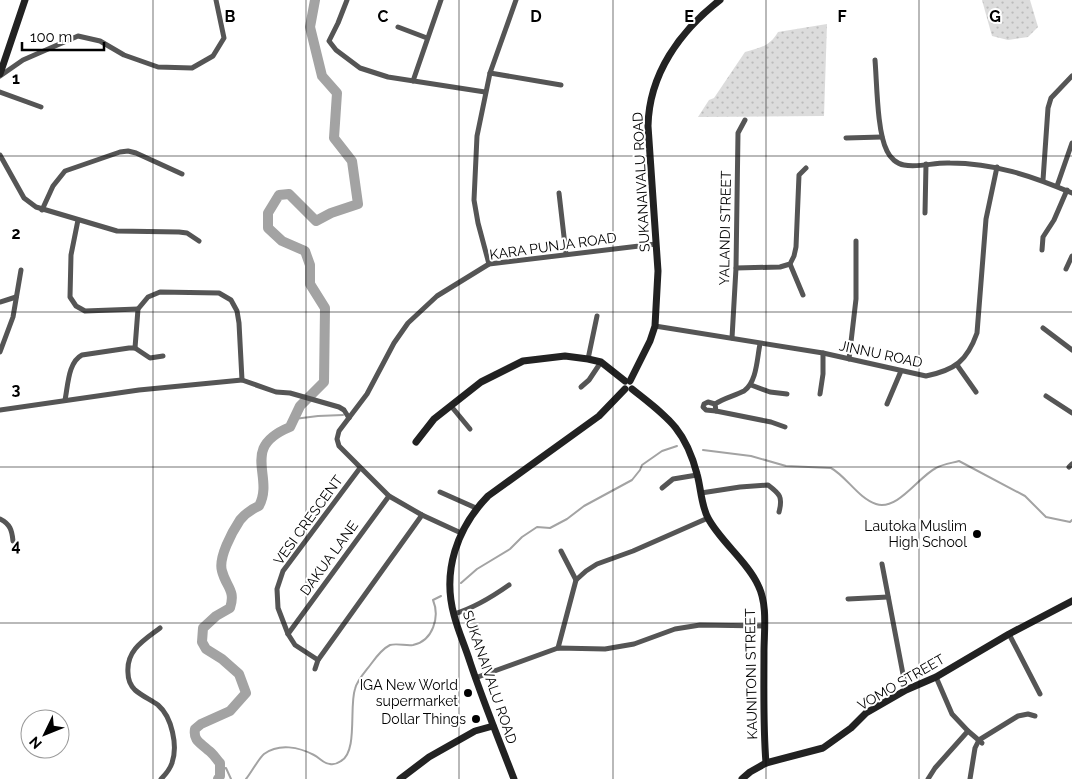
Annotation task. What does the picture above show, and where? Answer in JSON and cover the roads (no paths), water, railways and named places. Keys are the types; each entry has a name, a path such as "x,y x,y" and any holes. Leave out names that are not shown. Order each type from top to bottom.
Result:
{"main road":[{"path":"0,75 25,0"},
{"name":"SUKANAIVALU ROAD","path":"514,779 475,678 454,614 450,585 455,548 461,533 476,508 488,496 599,416 628,385 650,342 655,326 658,271 648,126 652,94 668,55 708,10 720,0"},
{"path":"416,442 434,419 481,382 523,361 564,356 602,362"},
{"name":"KAUNITONI STREET","path":"602,362 662,413 682,434 698,475 708,518 758,583 763,599 764,736 766,763"},
{"name":"VOMO STREET","path":"742,779 766,763 823,748 851,728 866,714 906,690 936,677 1009,634 1072,601"},
{"path":"400,779 429,757 474,731 493,726"}],"street":[{"path":"0,75 23,60 78,36 100,40 124,55 158,67 192,68 213,56 224,38 216,0"},
{"path":"347,0 329,41 336,50 360,68 388,77 485,92"},
{"path":"413,81 441,0"},
{"path":"489,264 474,200 477,136 490,73 516,0"},
{"path":"398,27 427,38"},
{"path":"875,60 882,136 887,152 894,160 903,165 916,166 949,162 997,167 1043,180 1069,192 1043,237 1042,250"},
{"path":"490,73 562,85"},
{"path":"1043,180 1048,108 1054,94 1072,76"},
{"path":"0,92 41,107"},
{"name":"YALANDI STREET","path":"732,338 736,268 738,132 745,120"},
{"path":"846,138 882,136"},
{"path":"1057,186 1072,143"},
{"path":"42,210 53,186 65,171 120,152 136,153 182,174"},
{"path":"0,155 24,198 30,204 42,210 117,232 187,233 199,241"},
{"path":"925,213 926,164"},
{"name":"JINNU ROAD","path":"655,326 823,353 926,376 944,372 957,365 966,357 977,333 986,219 997,167"},
{"path":"736,268 780,267 790,264 796,247 799,175 806,168"},
{"path":"559,193 566,254"},
{"path":"78,220 71,255 70,297 73,303 85,311 138,309"},
{"path":"849,359 856,299 856,241"},
{"name":"KARA PUNJA ROAD","path":"461,533 422,515 389,496 340,446 337,438 339,431 367,394 394,343 408,323 437,296 489,264 656,244"},
{"path":"1066,269 1072,256"},
{"path":"790,264 804,295"},
{"path":"0,352 12,317 21,270"},
{"path":"135,348 138,309 148,297 160,292 220,292 235,306 239,323 242,380"},
{"path":"0,302 16,297"},
{"path":"588,359 597,316"},
{"path":"1043,328 1072,350"},
{"path":"760,344 751,385 743,391 715,404 708,402 703,407 706,410 785,426"},
{"path":"65,400 72,365 82,355 135,348 150,358 163,356"},
{"path":"820,394 823,374 823,353"},
{"path":"580,388 590,380 602,362"},
{"path":"957,365 976,392"},
{"path":"887,404 901,371"},
{"path":"0,410 139,390 242,380 276,392 302,396 344,410 349,418"},
{"path":"751,385 770,392 787,394"},
{"path":"1046,396 1072,413"},
{"path":"715,404 716,411"},
{"path":"451,406 470,429"},
{"name":"VESI CRESCENT","path":"318,660 295,645 288,634 278,608 277,588 283,571 360,468"},
{"path":"662,488 673,480 698,475"},
{"path":"701,493 768,486 778,493 782,502 779,512"},
{"path":"440,492 476,508"},
{"name":"DAKUA LANE","path":"288,634 389,496"},
{"path":"315,669 318,660 422,515"},
{"path":"558,648 576,580 597,564 633,551 708,518"},
{"path":"0,519 9,525 12,530 13,541"},
{"path":"561,550 576,580"},
{"path":"882,564 906,690"},
{"path":"454,614 464,611 509,586"},
{"path":"848,599 888,597"},
{"path":"475,678 558,648 605,649 634,644 675,629 700,625 764,626"},
{"path":"160,628 136,646 129,657 128,670 129,681 134,689 159,706 166,715 171,730 175,748 174,756 172,765 161,779"},
{"path":"1009,634 1040,694"},
{"path":"936,677 952,714 980,742"},
{"path":"970,779 974,748 980,742 1018,716 1028,714 1035,716"},
{"path":"928,779 935,768 968,731"}],"waterway":[{"path":"218,779 220,776 220,763 196,739 195,729 201,724 230,711 246,693 239,674 222,659 206,649 202,642 203,628 216,616 230,608 232,597 222,571 222,559 230,538 240,520 259,506 263,495 262,453 266,444 275,435 290,427 300,406 324,382 325,308 310,284 310,265 305,251 282,241 268,228 268,213 279,195 289,194 316,221 331,213 358,204 352,161 334,138 337,93 322,76 310,27 315,0"},
{"path":"294,419 343,415"},
{"path":"461,583 477,569 510,549 522,537 537,527 550,528 567,519 584,506 632,480 642,465 662,451 677,446"},
{"path":"703,450 751,456 786,466 831,468 863,497 876,504 884,505 900,498 929,472 959,461 1025,496 1046,517 1070,522 1072,520"},
{"path":"246,779 262,756 276,748 296,748 314,755 328,764 341,761 350,748 353,697 360,679 377,656 390,645 413,645 426,639 435,621 436,614 433,600 441,596"},
{"path":"220,769 226,768 231,779"}],"place":[{"name":"Lautoka Muslim High School","path":"977,534"},
{"name":"IGA New World supermarket","path":"468,693"},
{"name":"Dollar Things","path":"476,719"}]}
